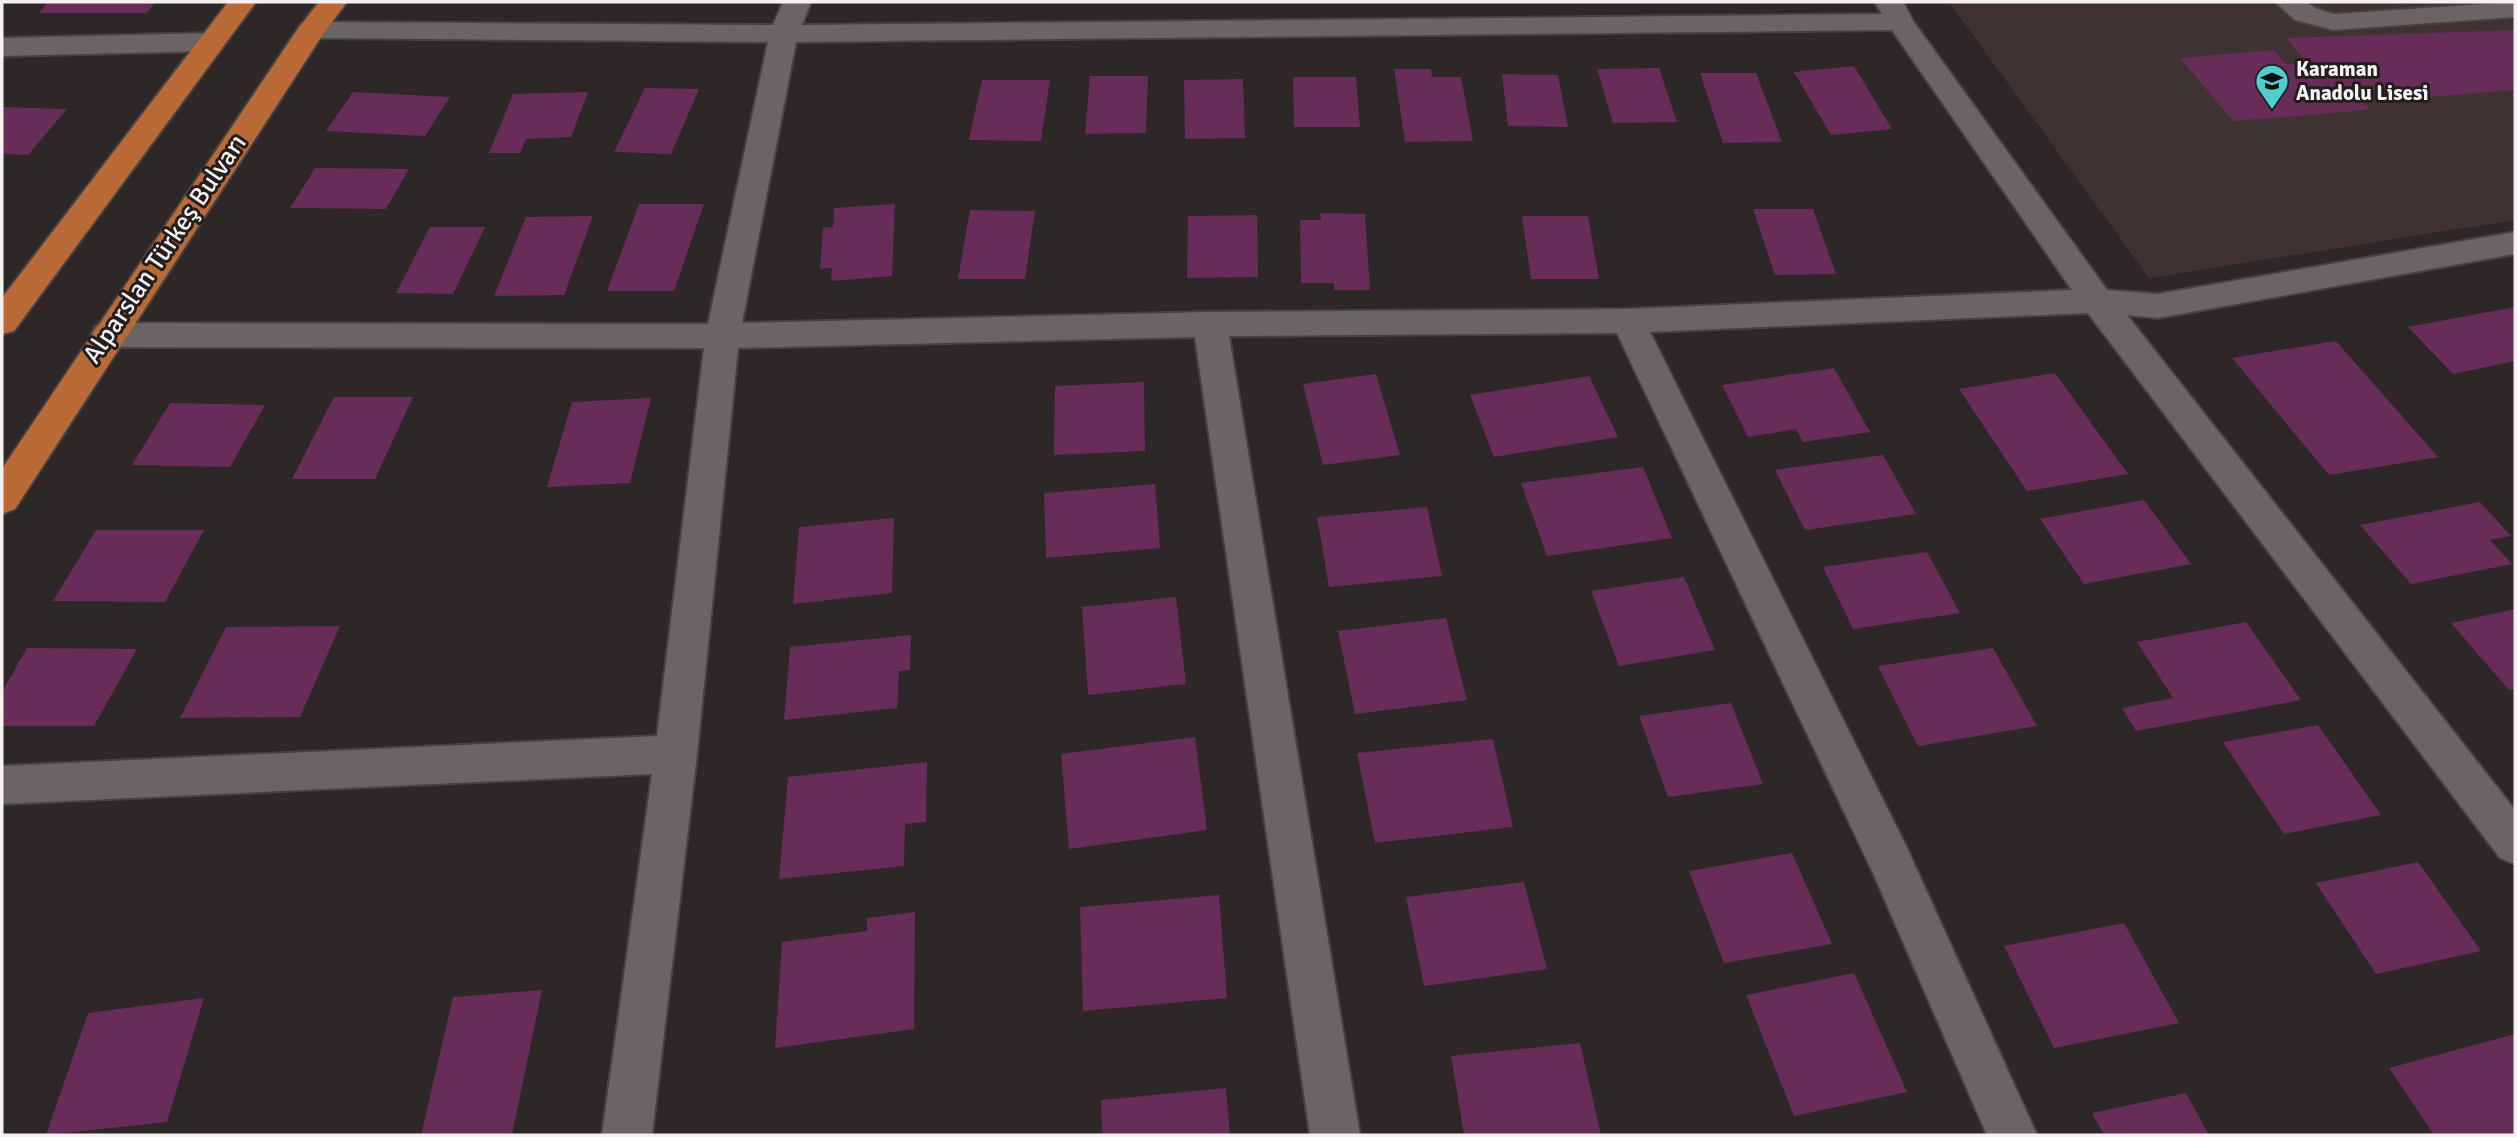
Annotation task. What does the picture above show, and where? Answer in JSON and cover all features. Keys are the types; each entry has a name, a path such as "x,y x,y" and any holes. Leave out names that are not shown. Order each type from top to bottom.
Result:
{"main road":[{"path":"2,322 242,2"},
{"name":"Alparslan Türkeş Bulvarı","path":"2,499 311,30 333,2"}],"street":[{"path":"2289,2 2305,14 2333,22 2515,9"},
{"path":"311,30 790,18 1895,12 2096,301 2515,844"},
{"path":"626,1135 676,754 722,336 790,18"},
{"path":"2,47 211,42"},
{"path":"108,335 722,336 1210,324 1628,321 2096,301 2158,306 2515,243"},
{"path":"1628,321 1891,863 2012,1135"},
{"path":"1210,324 1335,1135"},
{"path":"2,785 676,754"}],"shaded area":[{"name":"Karaman Anadolu Lisesi","path":"1949,2 2515,2 2515,220 2149,278"}],"building":[{"path":"48,2 155,2 147,13 39,13"},
{"path":"2515,30 2515,90 2380,101 2369,89 2353,91 2370,109 2347,112 2233,121 2180,58 2274,50 2286,64 2307,63 2286,38"},
{"path":"1854,66 1892,129 1831,135 1794,72"},
{"path":"1659,68 1677,122 1613,123 1597,69"},
{"path":"1394,69 1431,69 1432,77 1461,77 1473,141 1405,142"},
{"path":"1700,73 1756,73 1782,142 1723,143"},
{"path":"1502,74 1558,75 1568,127 1508,126"},
{"path":"1090,76 1148,76 1146,133 1085,134"},
{"path":"1293,77 1356,77 1360,127 1294,127"},
{"path":"1243,79 1245,138 1185,139 1184,80"},
{"path":"982,80 1050,80 1041,141 969,140"},
{"path":"645,88 699,89 671,154 614,152"},
{"path":"353,92 450,97 425,136 326,131"},
{"path":"588,92 571,137 526,139 520,153 489,153 513,94"},
{"path":"2,107 67,109 28,155 2,154"},
{"path":"315,168 409,169 386,209 290,208"},
{"path":"639,204 704,204 674,291 607,291"},
{"path":"895,204 892,276 831,281 832,268 820,269 823,228 833,227 834,208"},
{"path":"1753,209 1813,209 1836,274 1775,275"},
{"path":"970,210 1035,211 1025,279 958,279"},
{"path":"1320,213 1365,214 1370,290 1334,290 1334,283 1301,283 1300,220 1321,220"},
{"path":"1257,215 1258,277 1187,278 1188,216"},
{"path":"593,216 564,295 494,296 526,217"},
{"path":"1522,216 1588,216 1599,279 1531,279"},
{"path":"430,227 485,227 453,294 396,293"},
{"path":"2515,307 2515,361 2453,374 2408,327"},
{"path":"2336,341 2438,457 2329,475 2232,358"},
{"path":"1834,368 1870,432 1803,442 1796,429 1748,437 1722,385"},
{"path":"2055,373 2128,474 2027,491 1959,389"},
{"path":"1376,374 1400,455 1323,465 1303,384"},
{"path":"1589,376 1618,437 1494,457 1470,395"},
{"path":"1144,382 1145,451 1054,455 1055,386"},
{"path":"334,397 413,397 375,479 292,479"},
{"path":"651,398 630,483 547,487 572,402"},
{"path":"170,403 265,405 230,467 132,465"},
{"path":"1883,455 1916,514 1805,530 1775,470"},
{"path":"1643,467 1672,538 1547,556 1521,483"},
{"path":"1155,484 1160,548 1046,558 1044,493"},
{"path":"2144,500 2191,564 2084,584 2040,519"},
{"path":"2480,502 2511,536 2490,540 2512,564 2411,584 2360,525"},
{"path":"1427,507 1442,576 1329,587 1317,517"},
{"path":"894,518 892,593 793,604 799,527"},
{"path":"96,530 204,530 165,602 53,601"},
{"path":"1927,552 1960,613 1853,629 1823,567"},
{"path":"1684,577 1715,650 1619,666 1591,591"},
{"path":"1176,597 1186,684 1088,695 1082,607"},
{"path":"2515,609 2515,689 2509,690 2451,623"},
{"path":"1446,618 1467,700 1355,714 1338,631"},
{"path":"2246,622 2301,700 2136,731 2122,708 2173,698 2137,642"},
{"path":"340,626 300,717 180,718 226,627"},
{"path":"911,635 910,670 899,671 897,708 784,720 790,647"},
{"path":"27,648 137,649 94,726 2,726 2,692"},
{"path":"1993,648 2037,726 1918,746 1878,666"},
{"path":"1731,703 1763,784 1668,797 1639,716"},
{"path":"2318,725 2381,815 2284,834 2223,742"},
{"path":"1195,737 1207,830 1069,849 1061,754"},
{"path":"1493,739 1513,827 1375,843 1357,753"},
{"path":"927,762 926,822 905,824 904,866 779,879 788,777"},
{"path":"1792,853 1832,944 1724,963 1689,871"},
{"path":"2418,862 2481,951 2376,974 2316,883"},
{"path":"1524,882 1547,969 1424,986 1406,897"},
{"path":"1219,895 1227,998 1083,1011 1080,907"},
{"path":"915,912 914,1029 775,1048 782,942 867,931 867,918"},
{"path":"2124,923 2179,1023 2054,1048 2004,946"},
{"path":"1854,973 1907,1092 1794,1116 1746,995"},
{"path":"542,990 512,1135 421,1135 453,997"},
{"path":"204,998 167,1122 46,1135 88,1013"},
{"path":"2515,1034 2515,1135 2434,1135 2389,1068"},
{"path":"1580,1043 1601,1135 1464,1135 1451,1056"},
{"path":"1226,1088 1230,1135 1102,1135 1101,1100"},
{"path":"2186,1093 2209,1135 2104,1135 2092,1113"}],"place":[{"name":"Karaman Anadolu Lisesi","path":"2272,111"}]}
